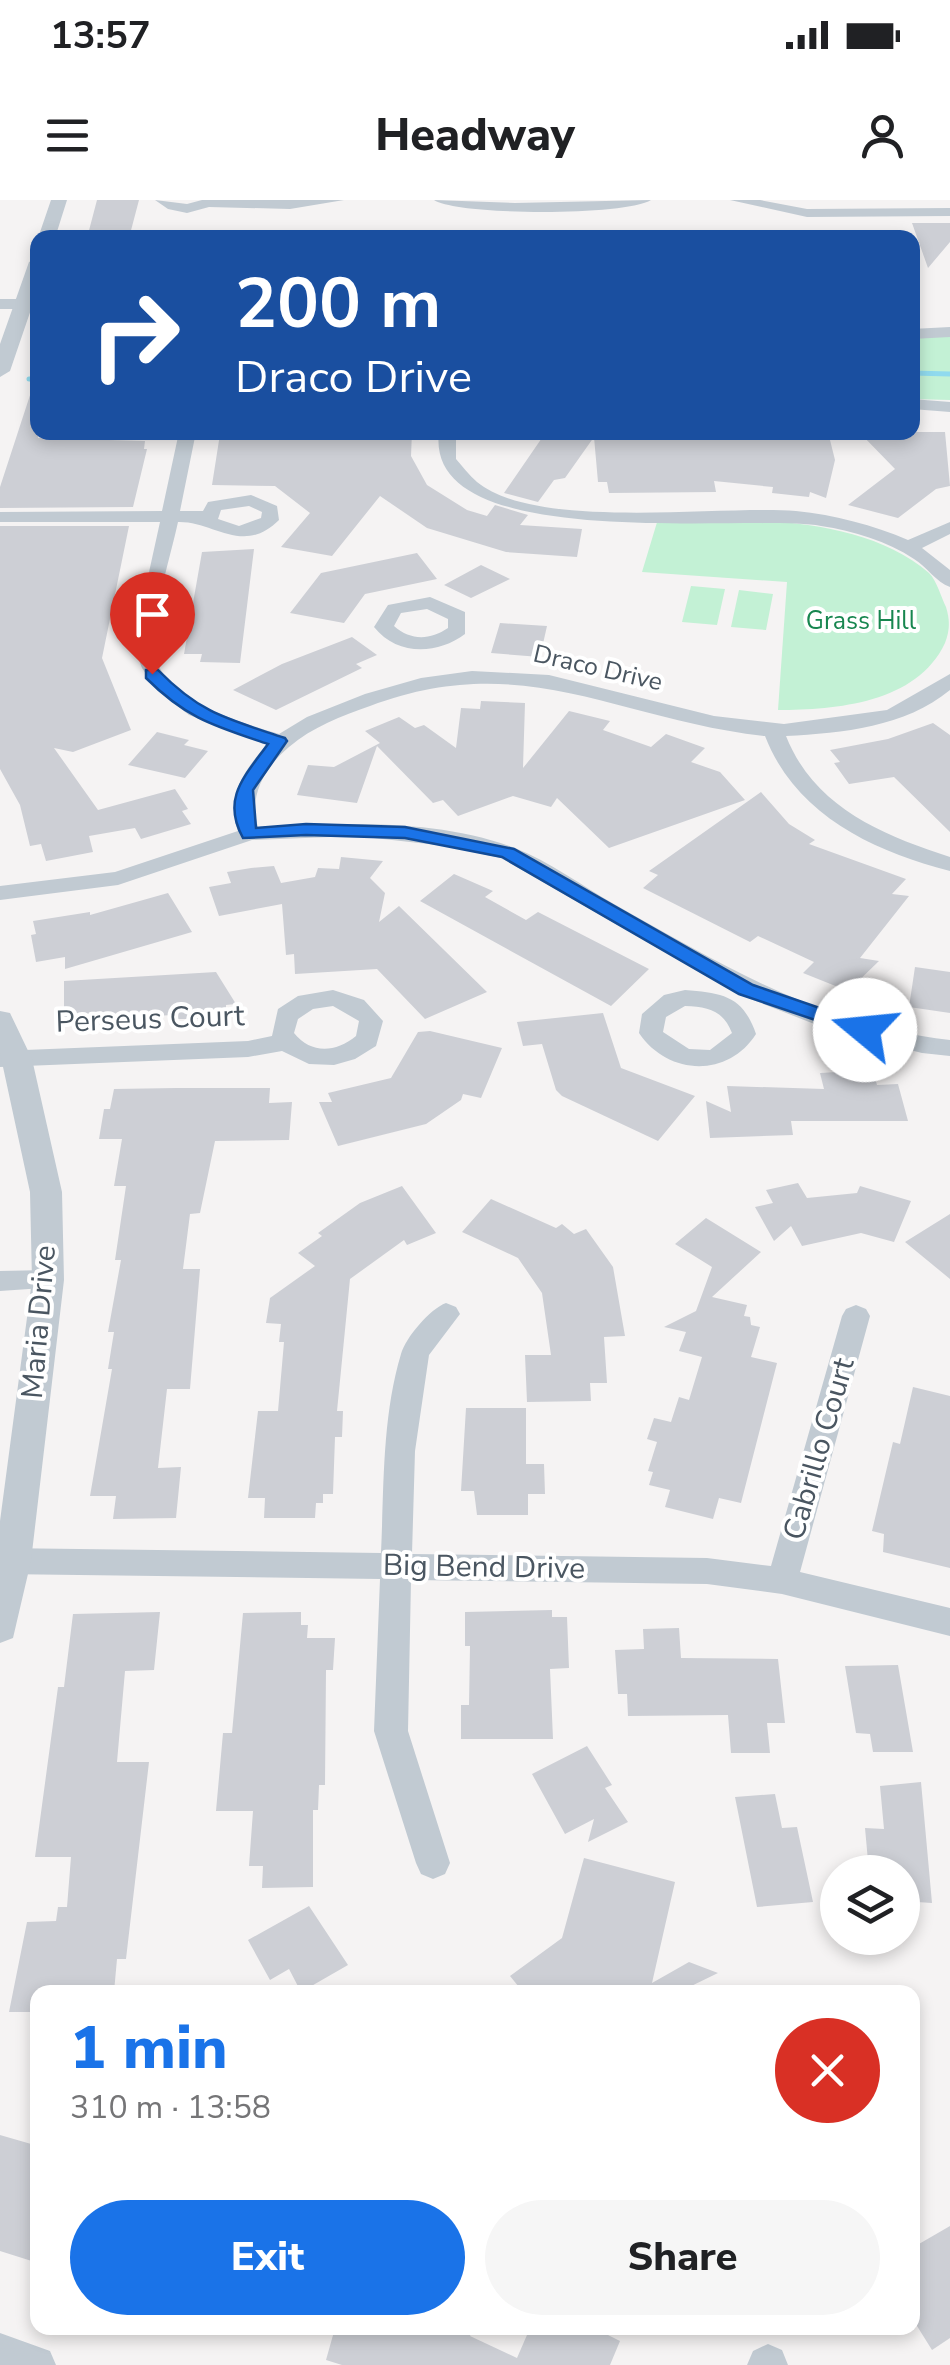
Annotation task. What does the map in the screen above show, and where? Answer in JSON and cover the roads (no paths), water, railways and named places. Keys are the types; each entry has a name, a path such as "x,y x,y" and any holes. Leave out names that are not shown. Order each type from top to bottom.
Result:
{"street":[{"path":"49,230 59,200"},
{"path":"162,200 179,208 210,201 290,205 337,200"},
{"path":"441,200 466,206 546,202 595,206 644,200"},
{"path":"737,200 807,213 950,208"},
{"path":"772,200 868,209"},
{"path":"868,209 873,230"},
{"path":"0,371 30,283"},
{"path":"0,304 22,304"},
{"path":"920,334 950,332"},
{"path":"920,404 950,406"},
{"path":"186,440 143,645 152,674 180,702 278,741"},
{"path":"447,440 446,458 461,480 494,498 530,510 583,516 799,517 864,532 907,548 928,560 950,581"},
{"path":"0,517 207,516"},
{"path":"907,548 950,527"},
{"path":"428,643 444,680"},
{"name":"Draco Drive","path":"250,834 244,820 244,790 278,741 325,716 385,692 444,680 498,676 545,680 683,717 774,731 904,711 950,680"},
{"path":"774,731 778,746 803,786 840,820 896,848 950,864"},
{"path":"0,893 118,878 250,834 306,830 405,832 508,853 746,989 836,1023 922,1045 950,1048"},
{"path":"726,1006 746,989"},
{"name":"Maria Drive","path":"0,1020 46,1192 48,1280 6,1561 0,1627"},
{"name":"Perseus Court","path":"8,1059 248,1049 286,1042"},
{"path":"0,1280 48,1280"},
{"path":"433,1863 391,1731 400,1451 416,1352 446,1314"},
{"name":"Cabrillo Court","path":"782,1581 856,1316"},
{"name":"Big Bend Drive","path":"6,1561 707,1571 782,1581 950,1622"},
{"path":"0,2354 36,2365"}],"waterway":[{"path":"920,373 950,374"}],"park label":[{"name":"Grass Hill","path":"861,621"}]}
